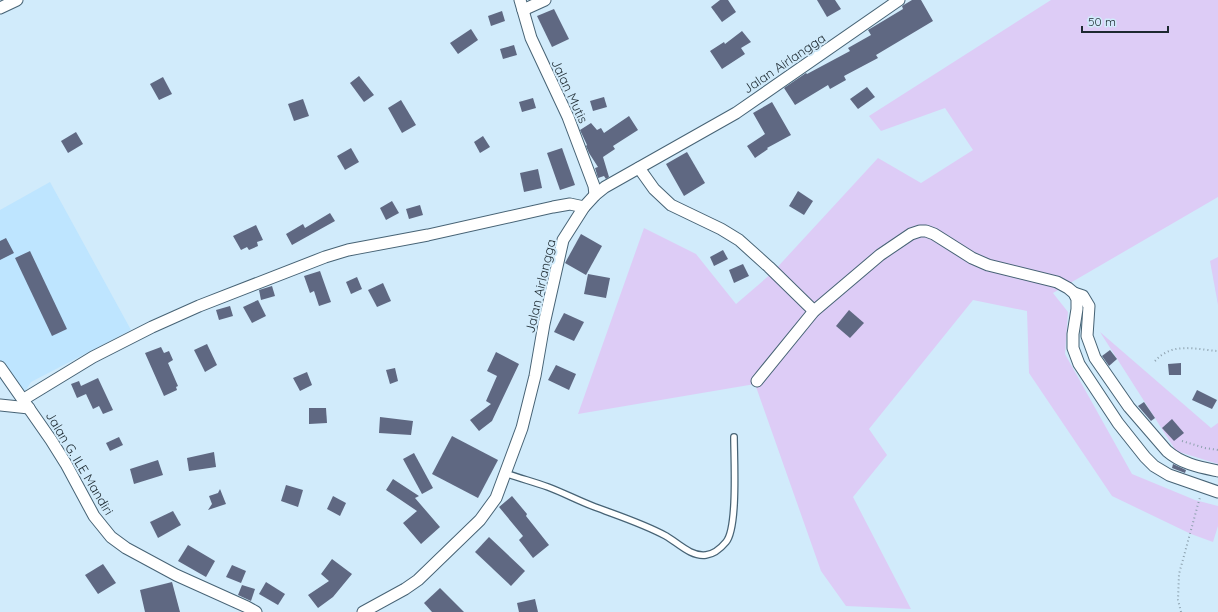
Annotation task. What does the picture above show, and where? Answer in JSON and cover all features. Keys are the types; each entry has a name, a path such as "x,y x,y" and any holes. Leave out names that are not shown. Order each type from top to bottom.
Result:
{"street":[{"path":"0,8 17,0"},
{"path":"521,5 545,0"},
{"name":"Jalan Airlangga","path":"363,612 418,580 480,520 496,498 522,428 527,409 535,376 545,318 563,240 584,207 596,194 736,113 899,0"},
{"name":"Jalan Mutis","path":"521,5 531,38 568,117 596,194"},
{"path":"639,168 654,189 671,205 721,229 739,240 814,311"},
{"path":"0,405 27,404 93,357 152,327 199,306 325,257 348,250 428,235 553,206 570,204 584,207"},
{"path":"757,381 814,311 880,255 911,234 926,231 934,234 972,258 988,265 1057,282 1074,293 1083,296 1089,306 1087,336 1095,358 1129,407 1173,456 1195,467 1218,471"},
{"path":"1074,293 1077,309 1073,334 1073,348 1079,364 1118,423 1154,466 1169,475 1218,492"},
{"name":"Jalan G. ILE Mandiri","path":"0,367 51,440 66,464 94,516 111,537 126,548 176,575 256,612"}],"lane":[{"path":"505,473 550,487 586,504 652,529 667,536 685,549 696,554 706,555 717,551 727,541 732,522 734,500 734,437"}],"path":[{"path":"1155,361 1165,352 1174,349 1187,348 1218,351"},
{"path":"1182,441 1205,448 1218,450"},
{"path":"1181,612 1178,600 1179,574 1203,486"}],"shaded area":[{"path":"1051,0 1218,0 1218,197 1053,293 1068,312 1065,354 1132,474 1195,500 1218,506 1218,526 1213,542 1191,534 1112,496 1029,373 1027,311 973,300 869,429 887,455 853,497 911,609 846,606 821,571 755,384 578,414 644,228 696,254 736,304 772,273 878,158 921,183 973,150 945,108 881,131 869,116"},
{"path":"50,182 131,330 31,382 18,402 0,379 0,210"},
{"path":"1218,257 1218,305 1210,261"},
{"path":"1100,332 1211,428 1218,423 1218,464 1176,451"}],"building":[{"path":"720,0 728,0 736,12 722,22 711,7"},
{"path":"817,0 835,0 841,9 827,17"},
{"path":"912,0 921,0 933,21 876,55 878,58 844,76 846,80 830,89 828,85 795,105 784,88 806,73 807,74 850,51 848,48 871,35 868,30 903,9 902,6"},
{"path":"554,9 569,39 552,47 537,16"},
{"path":"502,11 505,21 491,26 488,16"},
{"path":"471,29 478,40 458,54 450,43"},
{"path":"742,31 751,42 741,48 745,54 722,69 710,51 724,42 725,44"},
{"path":"514,45 517,55 503,59 500,49"},
{"path":"359,76 374,95 364,102 350,83"},
{"path":"163,77 172,94 159,100 150,84"},
{"path":"867,87 875,97 858,109 850,99"},
{"path":"604,97 607,107 593,111 590,101"},
{"path":"533,98 536,108 522,112 519,102"},
{"path":"303,99 309,116 294,121 288,104"},
{"path":"401,100 416,125 402,133 388,108"},
{"path":"772,102 791,135 767,148 768,149 755,158 747,146 765,134 753,113"},
{"path":"629,116 638,130 613,146 615,149 603,157 609,177 606,179 604,176 598,178 595,168 598,167 589,153 580,130 591,123 597,130 601,128 604,133"},
{"path":"76,132 83,144 68,153 61,141"},
{"path":"483,136 490,147 480,153 474,142"},
{"path":"351,148 359,162 345,170 337,156"},
{"path":"562,148 575,185 560,190 547,153"},
{"path":"687,152 705,183 684,196 666,164"},
{"path":"538,169 542,188 524,192 520,173"},
{"path":"798,191 813,201 804,215 789,206"},
{"path":"392,201 399,213 386,220 380,208"},
{"path":"420,205 423,215 409,219 406,209"},
{"path":"330,213 335,221 292,245 286,234 303,224 305,228"},
{"path":"256,225 263,240 257,242 258,246 249,250 247,247 241,250 233,236"},
{"path":"581,234 602,246 586,275 565,263"},
{"path":"6,238 14,253 0,260 0,241"},
{"path":"723,250 728,259 714,266 710,257"},
{"path":"30,251 67,329 52,336 15,258"},
{"path":"743,264 749,276 734,283 729,270"},
{"path":"320,271 331,302 319,306 314,291 310,293 304,276"},
{"path":"588,274 610,278 606,298 584,294"},
{"path":"357,277 362,289 351,294 346,282"},
{"path":"383,283 391,301 377,307 368,290"},
{"path":"272,286 275,296 261,300 259,290"},
{"path":"258,300 266,316 252,323 243,307"},
{"path":"230,306 233,316 219,320 216,310"},
{"path":"849,310 864,323 850,338 836,326"},
{"path":"564,313 584,322 574,341 554,332"},
{"path":"207,344 217,365 205,372 194,350"},
{"path":"161,347 164,353 169,351 173,360 168,363 178,386 176,387 177,390 164,396 145,353"},
{"path":"1110,350 1117,359 1109,366 1102,356"},
{"path":"496,352 519,364 492,421 479,431 470,420 491,404 486,401 497,376 487,371"},
{"path":"1181,363 1181,375 1169,375 1168,364"},
{"path":"556,365 576,374 569,390 548,380"},
{"path":"395,368 398,381 390,384 386,370"},
{"path":"307,372 312,385 300,391 293,378"},
{"path":"98,378 113,410 103,414 99,406 93,409 86,394 77,398 71,384 79,381 81,386"},
{"path":"1197,390 1217,400 1212,409 1192,400"},
{"path":"1144,402 1155,418 1151,421 1138,406"},
{"path":"309,408 326,408 327,423 309,424"},
{"path":"380,417 413,421 411,435 379,433"},
{"path":"1172,419 1184,433 1174,441 1162,428"},
{"path":"452,436 498,460 478,498 432,474"},
{"path":"119,437 123,445 110,451 106,443"},
{"path":"214,452 216,467 189,471 187,458"},
{"path":"414,453 433,488 422,494 403,459"},
{"path":"158,460 163,475 134,484 130,469"},
{"path":"1173,464 1186,470 1185,473 1172,468"},
{"path":"393,479 419,496 415,498 440,527 421,544 403,523 417,511 386,490"},
{"path":"286,485 303,490 298,507 281,501"},
{"path":"220,489 226,504 208,510 212,504 209,496 218,493"},
{"path":"333,496 346,503 340,516 327,509"},
{"path":"512,496 549,545 533,558 519,540 523,536 499,507"},
{"path":"173,511 181,525 158,538 150,522"},
{"path":"489,537 525,571 511,586 475,552"},
{"path":"188,545 215,561 206,577 178,561"},
{"path":"332,559 352,574 333,597 318,608 308,595 329,581 321,574"},
{"path":"103,564 116,583 98,594 85,575"},
{"path":"232,565 246,571 241,583 226,577"},
{"path":"172,582 180,612 145,612 140,590"},
{"path":"266,582 285,594 278,605 259,594"},
{"path":"242,585 255,589 251,601 238,595"},
{"path":"440,588 464,612 432,612 424,603"},
{"path":"535,599 538,612 519,612 517,603"}]}
